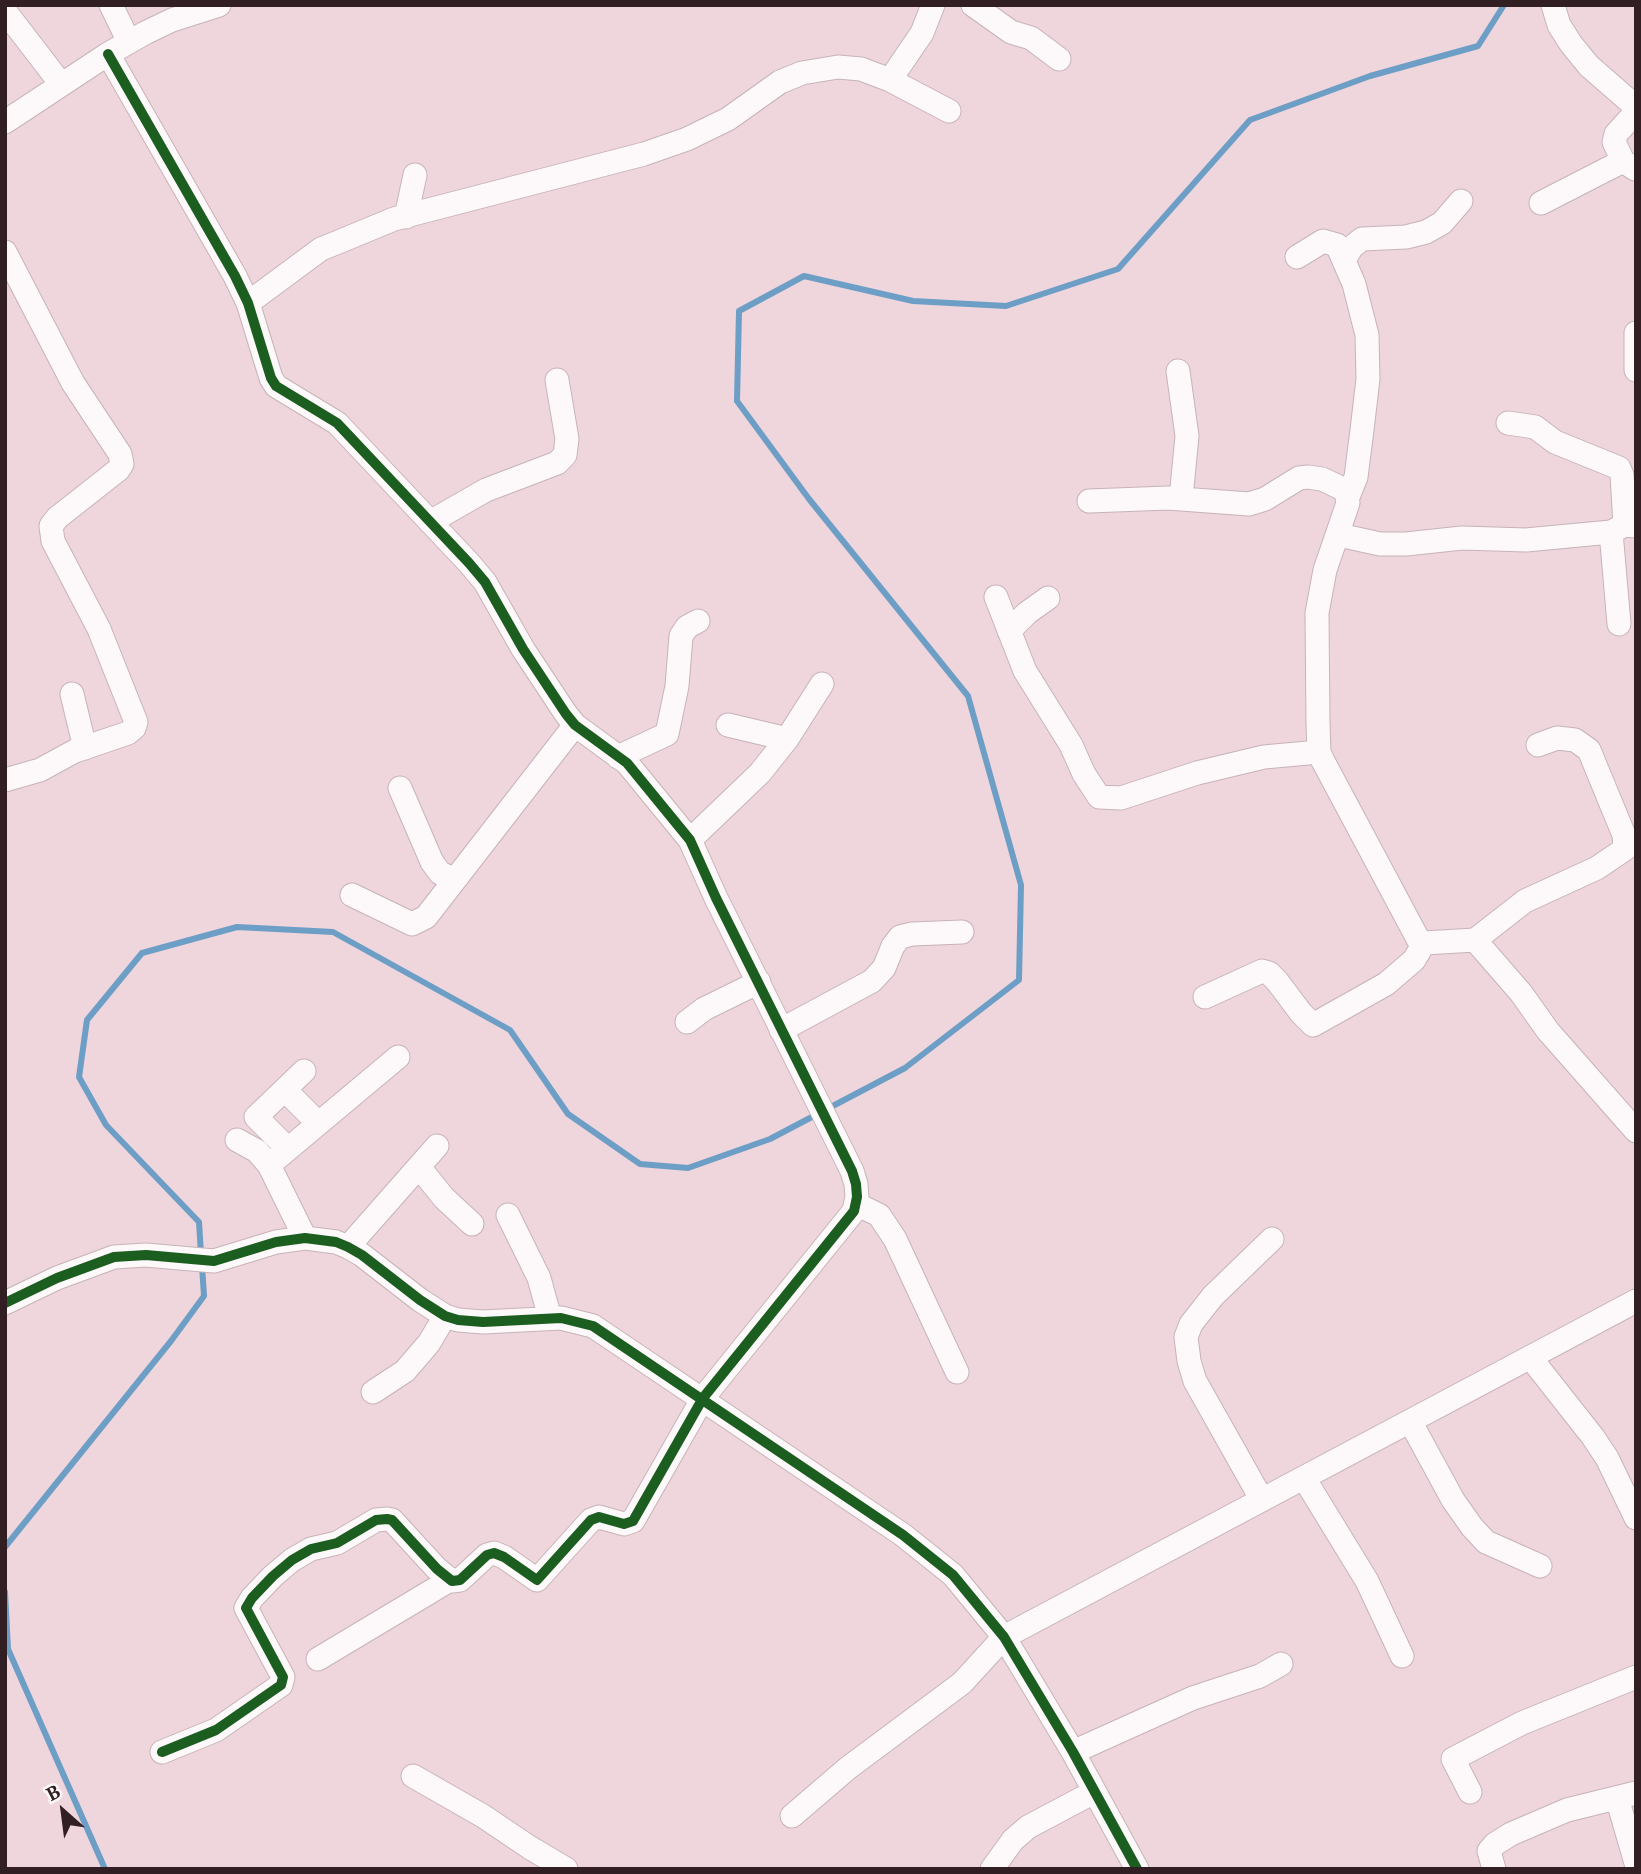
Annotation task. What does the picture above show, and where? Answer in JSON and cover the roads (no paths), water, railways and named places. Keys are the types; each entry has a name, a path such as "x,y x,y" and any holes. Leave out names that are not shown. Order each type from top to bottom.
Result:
{"street":[{"path":"111,5 129,42"},
{"path":"5,122 129,42 172,20 219,5"},
{"path":"891,80 922,33 933,5"},
{"path":"973,5 1011,32 1031,38 1059,59"},
{"path":"1541,204 1630,165 1614,142 1616,134 1636,109 1589,66 1571,44 1559,25 1553,5"},
{"path":"5,11 61,84"},
{"path":"108,54 224,255 248,303 271,378 276,386 337,423 485,582 554,699 575,725 627,763 690,840 856,1184 854,1211 703,1398 633,1521 624,1524 599,1517 591,1521 537,1580 504,1557 494,1553 487,1555 460,1580 450,1580 318,1659"},
{"path":"248,303 321,249 406,217 645,154 687,139 728,120 780,82 802,73 838,67 861,69 891,80 949,111"},
{"path":"406,217 415,175"},
{"path":"1344,260 1352,247 1362,239 1406,237 1426,232 1442,223 1461,201"},
{"path":"1297,257 1323,242 1337,245 1354,284 1367,335 1368,379 1356,477 1339,535 1325,570 1317,613 1319,752 1413,933 1424,943 1475,940 1525,901 1597,868 1625,849 1624,835 1589,750 1575,740 1558,738 1538,745"},
{"path":"5,252 67,372 120,454 122,464 118,470 57,518 51,526 53,541 99,629 135,722 134,728 128,733 85,748 40,770 5,780"},
{"path":"1636,333 1636,370"},
{"path":"1178,371 1187,436 1181,498"},
{"path":"430,522 486,490 556,463 565,455 567,439 557,380"},
{"path":"1508,423 1535,427 1555,442 1619,468 1622,475 1624,528 1619,624"},
{"path":"1090,502 1181,498 1249,504 1265,499 1299,478 1308,477 1322,479 1342,488 1348,497"},
{"path":"1339,535 1373,543 1406,544 1462,538 1526,540 1624,528"},
{"path":"996,597 1025,671 1071,745 1084,774 1099,797 1121,798 1197,773 1264,757 1319,752"},
{"path":"1009,631 1027,613 1048,598"},
{"path":"618,757 667,734 677,685 681,636 687,627 698,621"},
{"path":"690,840 760,773 787,738 822,684"},
{"path":"72,694 85,748"},
{"path":"352,895 412,923 426,917 575,725"},
{"path":"728,726 787,738"},
{"path":"400,788 432,862 440,873 449,877 458,876"},
{"path":"781,1030 872,982 884,968 900,937 962,932"},
{"path":"1475,940 1521,993 1548,1031 1636,1131"},
{"path":"1205,997 1262,971 1269,973 1277,981 1310,1025 1386,984 1414,960 1424,943"},
{"path":"687,1022 704,1009 759,982"},
{"path":"269,1165 398,1057"},
{"path":"288,1149 256,1117 304,1071"},
{"path":"285,1090 318,1123"},
{"path":"237,1140 257,1151 269,1165 305,1238"},
{"path":"348,1247 437,1146"},
{"path":"419,1167 444,1198 472,1224"},
{"path":"856,1204 879,1215 895,1238 957,1372"},
{"path":"508,1214 539,1278 550,1318"},
{"path":"5,1303 57,1278 114,1257 130,1254 214,1261 276,1242 305,1238 335,1242 348,1247 445,1315 470,1322 550,1318 593,1326 924,1550 953,1575 1004,1637 1073,1752 1138,1869"},
{"path":"1262,1500 1195,1381 1186,1337 1191,1324 1213,1296 1272,1240"},
{"path":"792,1816 848,1768 962,1683 1004,1637 1636,1301"},
{"path":"373,1392 405,1371 429,1343 445,1315"},
{"path":"1530,1357 1626,1474 1636,1518"},
{"path":"1410,1421 1453,1500 1472,1527 1486,1542 1540,1566"},
{"path":"1304,1478 1367,1581 1402,1656"},
{"path":"162,1752 215,1730 281,1685 282,1677 246,1608 273,1576 311,1549 337,1543 376,1520 387,1518 450,1580"},
{"path":"1073,1752 1193,1698 1260,1676 1281,1664"},
{"path":"1470,1792 1453,1759 1522,1723 1636,1677"},
{"path":"412,1776 483,1816 566,1869"},
{"path":"997,1865 1013,1840 1028,1828 1094,1792"},
{"path":"1494,1869 1489,1851 1511,1834 1567,1810 1627,1795 1636,1863"}],"waterway":[{"path":"201,1254 199,1222 106,1125 79,1077 87,1020 142,953 237,927 333,932 510,1030 568,1114 640,1164 688,1168 770,1139 905,1068 1019,980 1021,885 968,696 809,499 737,401 739,311 804,276 913,301 1006,306 1118,269 1250,120 1370,76 1478,46 1504,5"},
{"path":"5,1547 204,1296 202,1265"},
{"path":"5,1592 8,1649 105,1869"}]}
